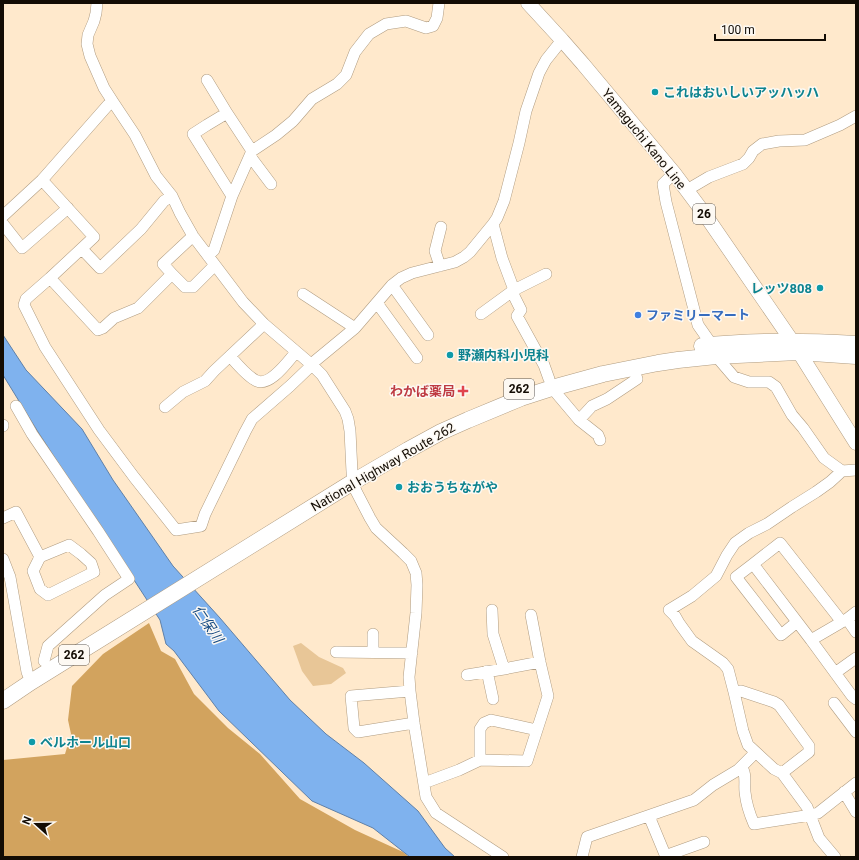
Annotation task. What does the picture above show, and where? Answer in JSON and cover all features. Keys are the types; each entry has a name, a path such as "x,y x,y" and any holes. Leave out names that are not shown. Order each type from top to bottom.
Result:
{"highway":[{"name":"National Highway Route 262","path":"3,688 29,677 143,607 352,477 402,442 440,422 510,392 678,360 714,350 752,342 795,346 856,356"},
{"name":"National Highway Route 262","path":"795,346 856,344"},
{"name":"National Highway Route 262","path":"550,384 599,365 674,350 714,350"},
{"name":"National Highway Route 262","path":"3,701 44,661 143,607"}],"main road":[{"name":"Yamaguchi Kano Line","path":"528,3 562,40 674,173 710,222 795,346 856,443"}],"street":[{"path":"97,3 94,21 88,35 87,44 90,56 104,88 135,135 156,176 172,196 193,236 243,302 264,324 322,375 345,411 350,431 352,477 362,502 376,528 411,561 416,573 417,585 409,677 414,723 426,797 436,813 503,857"},
{"path":"208,256 214,250 232,196 251,154 293,121 312,100 337,84 346,75 355,52 369,34 386,24 406,21 426,28 433,26 437,18 439,3"},
{"path":"42,180 94,237 26,299 24,305 45,347 99,430 176,530 201,526 205,514 252,419 270,405 315,361 355,328 392,285 412,273 455,262 464,257 470,252 497,218 504,201 526,111 537,79 546,60 562,40"},
{"path":"207,80 251,154 271,184"},
{"path":"3,216 42,180 112,102"},
{"path":"227,113 193,134 232,196"},
{"path":"687,191 709,177 743,164 762,144 805,140 840,126 856,116"},
{"path":"674,173 663,184 666,202 698,325 734,377 749,382 769,382 776,387 792,415 824,458 842,470 856,470"},
{"path":"82,249 100,268 141,229 164,201 172,196"},
{"path":"3,224 22,248 68,208"},
{"path":"492,224 502,258 514,290 514,296 521,310 517,316 544,365 550,384 579,420 598,435 600,440"},
{"path":"440,266 435,250 441,227"},
{"path":"193,236 163,264 185,287 192,287 215,265"},
{"path":"50,278 98,330 103,328 114,318 138,308 172,274"},
{"path":"481,314 514,290 546,274"},
{"path":"392,285 428,335"},
{"path":"303,294 355,328"},
{"path":"377,303 417,358"},
{"path":"166,407 183,392 205,381 264,324"},
{"path":"230,356 240,367 259,382 267,381 279,373 296,352"},
{"path":"579,420 592,406 606,399 637,379 633,368"},
{"path":"16,406 32,434 129,579 105,595 48,646 44,661"},
{"path":"835,857 819,838 807,807 782,773 774,769 748,745 743,731 728,670 723,663 692,641 675,616 669,610 692,596 716,576 726,555 735,542 767,524 816,492 830,482 842,470"},
{"path":"3,518 16,512 40,557"},
{"path":"797,622 781,635 736,577 780,543 844,621 856,632"},
{"path":"69,545 91,563 94,572 48,595 40,589 33,571 40,557 69,545"},
{"path":"3,559 10,577 29,677"},
{"path":"753,564 852,696 856,699"},
{"path":"492,610 493,634 504,669"},
{"path":"811,640 844,621 856,612"},
{"path":"424,783 459,770 480,760 527,761 548,696 531,615"},
{"path":"373,634 373,652"},
{"path":"336,652 412,652"},
{"path":"835,673 856,658"},
{"path":"467,674 540,662"},
{"path":"487,671 494,699"},
{"path":"410,691 351,696 354,728 358,732 414,723"},
{"path":"734,692 741,691 779,705 809,746 809,752 782,773"},
{"path":"834,702 856,732"},
{"path":"480,760 480,729 484,722 491,720 537,730"},
{"path":"582,857 587,837 694,800 713,785 738,770 755,753"},
{"path":"741,767 744,770 745,793 754,824 818,813 856,783"},
{"path":"844,792 856,812"},
{"path":"649,816 666,856 704,842"}],"shaded area":[{"path":"149,623 161,651 175,659 194,694 228,728 260,754 300,799 355,830 403,852 409,857 3,857 3,760 65,754 71,734 68,720 72,686 103,654"},
{"path":"301,643 319,657 343,668 346,673 331,684 313,686 302,671 293,646"}],"water":[{"name":"仁保川","path":"3,335 26,370 82,429 113,480 173,566 220,618 290,700 326,734 364,763 418,811 445,848 455,857 410,857 373,828 312,801 219,711 174,651 166,644 160,620 38,432 3,375"}],"place":[{"name":"これはおいしいアッハッハ","path":"655,92"},
{"name":"レッツ808","path":"820,288"},
{"name":"ファミリーマート","path":"638,315"},
{"name":"野瀬内科小児科","path":"450,355"},
{"name":"わかば薬局","path":"463,391"},
{"name":"おおうちながや","path":"399,487"},
{"name":"ベルホール山口","path":"32,742"}]}
